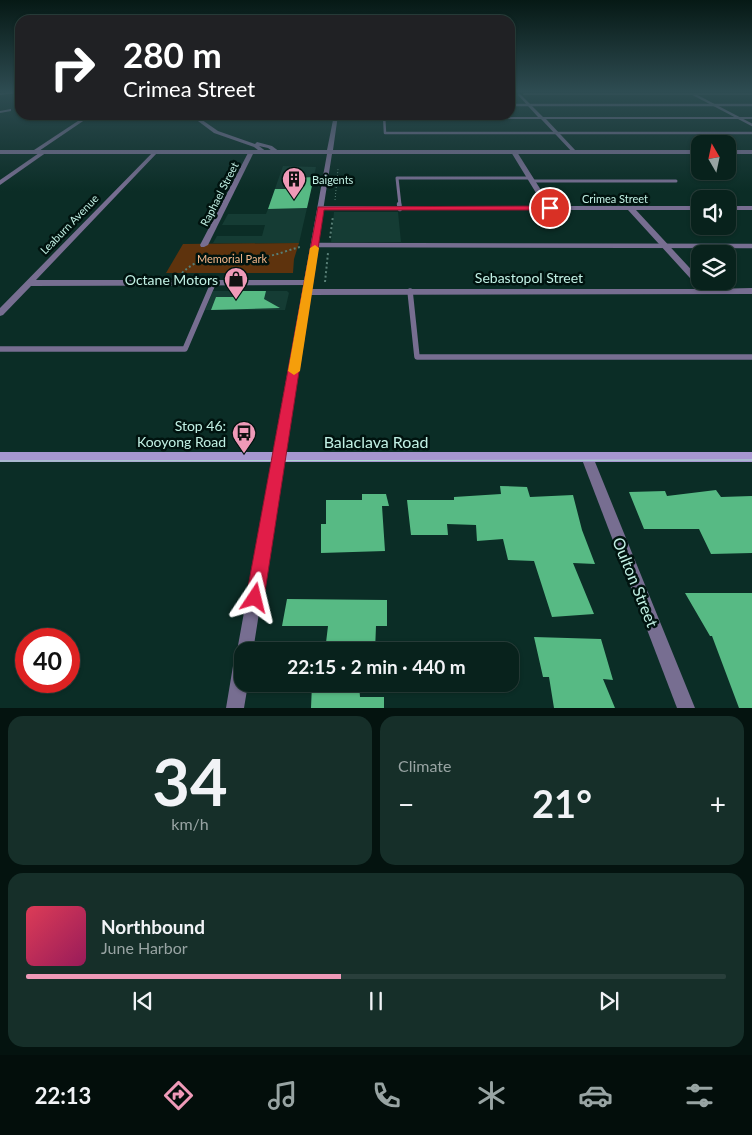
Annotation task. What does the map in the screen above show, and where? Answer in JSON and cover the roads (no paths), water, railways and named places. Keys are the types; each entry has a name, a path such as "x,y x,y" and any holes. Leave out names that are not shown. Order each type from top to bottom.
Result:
{"main road":[{"name":"Balaclava Road","path":"0,457 752,456"}],"street":[{"path":"34,152 75,125"},
{"path":"206,125 216,132 260,148 264,152"},
{"path":"247,642 280,457 334,125"},
{"path":"550,125 574,152"},
{"path":"238,140 270,147 277,152"},
{"path":"0,152 691,152"},
{"path":"0,182 44,152"},
{"name":"Leaburn Avenue","path":"0,313 155,152"},
{"name":"Raphael Street","path":"204,245 251,152"},
{"path":"514,152 550,208"},
{"path":"736,152 751,153"},
{"name":"Crimea Street","path":"321,208 691,208"},
{"path":"631,208 691,272"},
{"path":"736,208 752,208"},
{"name":"Sebastopol Street","path":"28,283 213,284 308,287 329,292 752,291"},
{"name":"Oulton Street","path":"587,457 686,708"},
{"path":"235,708 238,692"}],"lane":[{"path":"385,125 385,133 752,132"},
{"path":"400,208 397,178 676,181"},
{"path":"315,245 752,246"},
{"path":"0,349 185,349 213,284"},
{"path":"410,291 417,357 752,357"}],"tram line":[{"path":"0,461 752,460"}],"place":[{"name":"Baigents","path":"294,200"},
{"name":"Octane Motors","path":"236,300"},
{"name":"Stop 46: Kooyong Road","path":"244,454"}],"park label":[{"name":"Memorial Park","path":"232,258"}]}
